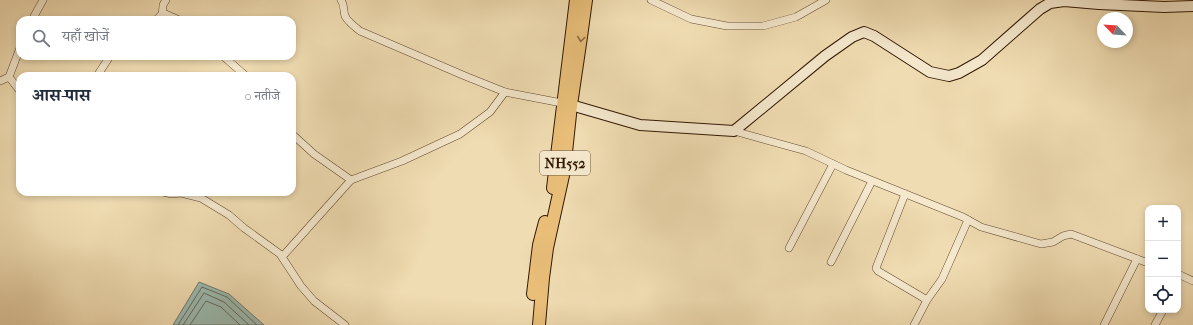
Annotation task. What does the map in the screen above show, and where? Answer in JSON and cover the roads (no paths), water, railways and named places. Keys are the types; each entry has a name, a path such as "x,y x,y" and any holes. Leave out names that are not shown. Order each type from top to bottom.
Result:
{"highway":[{"name":"NH552","path":"539,325 547,248 564,171 567,104 576,0"},
{"name":"NH552","path":"530,325 535,268 555,179 567,104 581,37 586,0"}],"street":[{"path":"34,16 43,0"},
{"path":"162,16 163,5 166,0"},
{"path":"341,0 344,4 345,16 350,23 360,31 505,92 567,104 640,125 734,131 806,151 872,181 968,220 981,227 1041,244 1053,242 1063,236 1071,234 1145,262"},
{"path":"651,0 691,19 728,26 763,26 796,17 826,0"},
{"path":"734,131 824,56 852,37 864,32 874,36 930,72 949,76 959,73 982,60 1049,1 1164,7 1193,6"},
{"path":"0,81 9,77 16,59"},
{"path":"100,72 107,60"},
{"path":"228,60 241,72"},
{"path":"9,77 16,86"},
{"path":"282,257 351,180 402,161 460,134 490,112 505,92"},
{"path":"296,138 314,154 337,168 351,180"},
{"path":"789,248 833,164"},
{"path":"832,262 872,181"},
{"path":"905,194 876,268 878,271 927,300"},
{"path":"193,196 201,198 229,215 244,228 280,254 301,286 314,301 345,325"},
{"path":"914,325 927,300 942,278 968,220"},
{"path":"1104,325 1137,259"},
{"path":"1181,277 1193,281"},
{"path":"1155,325 1161,313"}],"water":[{"path":"199,282 229,294 264,325 173,325"}]}
